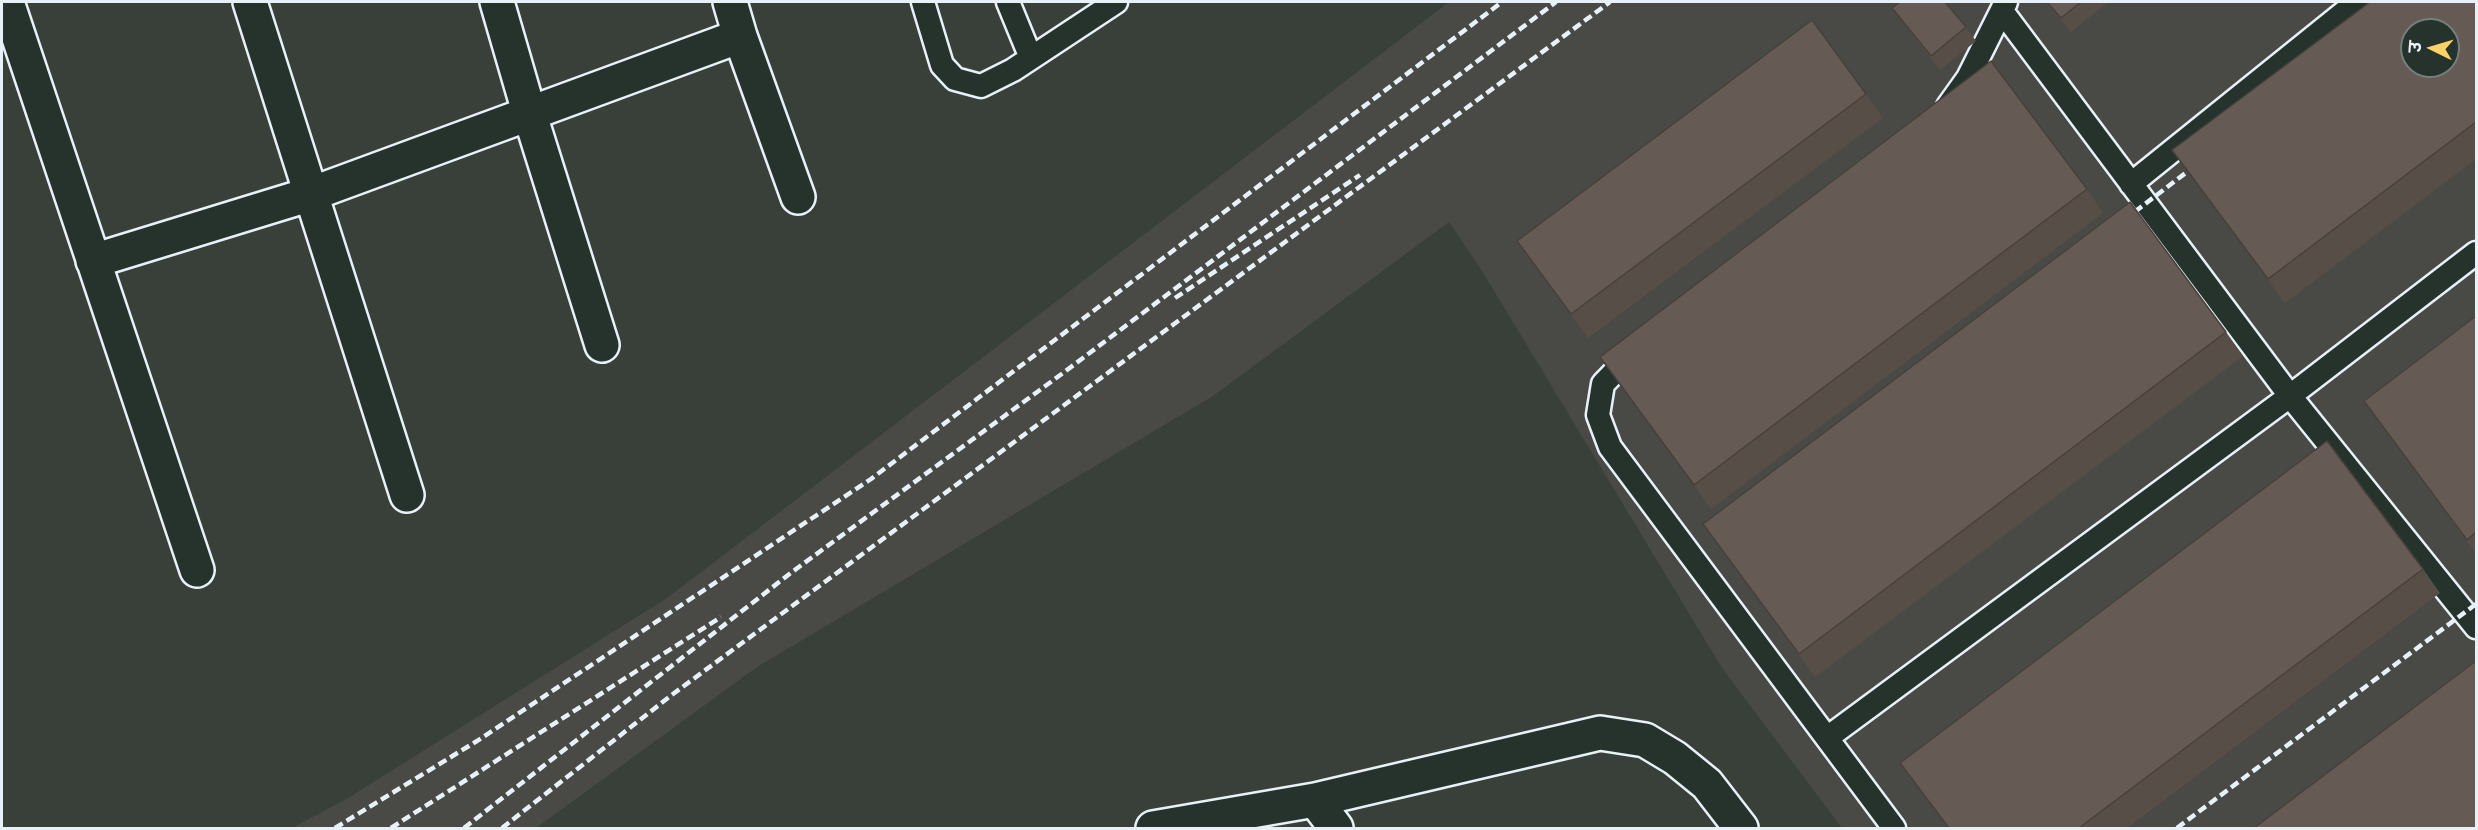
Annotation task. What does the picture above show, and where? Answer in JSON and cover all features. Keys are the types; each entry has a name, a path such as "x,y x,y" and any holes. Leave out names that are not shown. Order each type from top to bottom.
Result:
{"street":[{"path":"6,2 197,570"},
{"path":"250,2 407,495"},
{"path":"497,2 602,345"},
{"path":"730,2 798,197"},
{"path":"93,261 311,194 740,36"},
{"path":"1153,828 1315,800 1600,733 1645,740 1675,758 1707,784 1741,828"},
{"path":"1315,800 1336,828"}],"lane":[{"path":"922,2 942,65 955,79 981,86 1013,70 1116,2"},
{"path":"1008,2 1031,57"},
{"path":"2132,184 2357,2"},
{"path":"1938,120 1968,78 2004,6 2132,184 2290,396 2476,627"},
{"path":"1827,738 2290,396 2476,253"},
{"path":"1647,338 1603,384 1598,415 1610,447 1894,828"}],"shaded area":[{"path":"1449,2 2476,2 2476,828 1842,828 1722,668 1482,271 1449,222 1213,396 757,667 536,828 292,828 348,798 667,598"}],"building":[{"path":"1900,2 1945,2 1966,27 1931,56 1892,8"},
{"path":"2047,2 2081,2 2061,18"},
{"path":"2370,2 2476,2 2476,122 2268,279 2172,150"},
{"path":"1812,20 1866,94 1571,314 1517,241"},
{"path":"1991,61 2087,189 1694,485 1600,357"},
{"path":"2130,202 2226,332 1799,654 1703,524"},
{"path":"2476,316 2476,532 2467,540 2364,401"},
{"path":"2327,441 2423,569 2079,828 1949,828 1900,763"},
{"path":"2476,661 2476,828 2254,828"}],"railway":[{"path":"335,828 477,741 871,479 1502,2"},
{"path":"464,828 792,572 1063,373 1556,2"},
{"path":"502,828 673,694 1610,2"},
{"path":"2124,220 2200,162"},
{"path":"1175,298 1360,175"},
{"path":"2177,828 2476,604"},
{"path":"391,828 721,617"}]}
